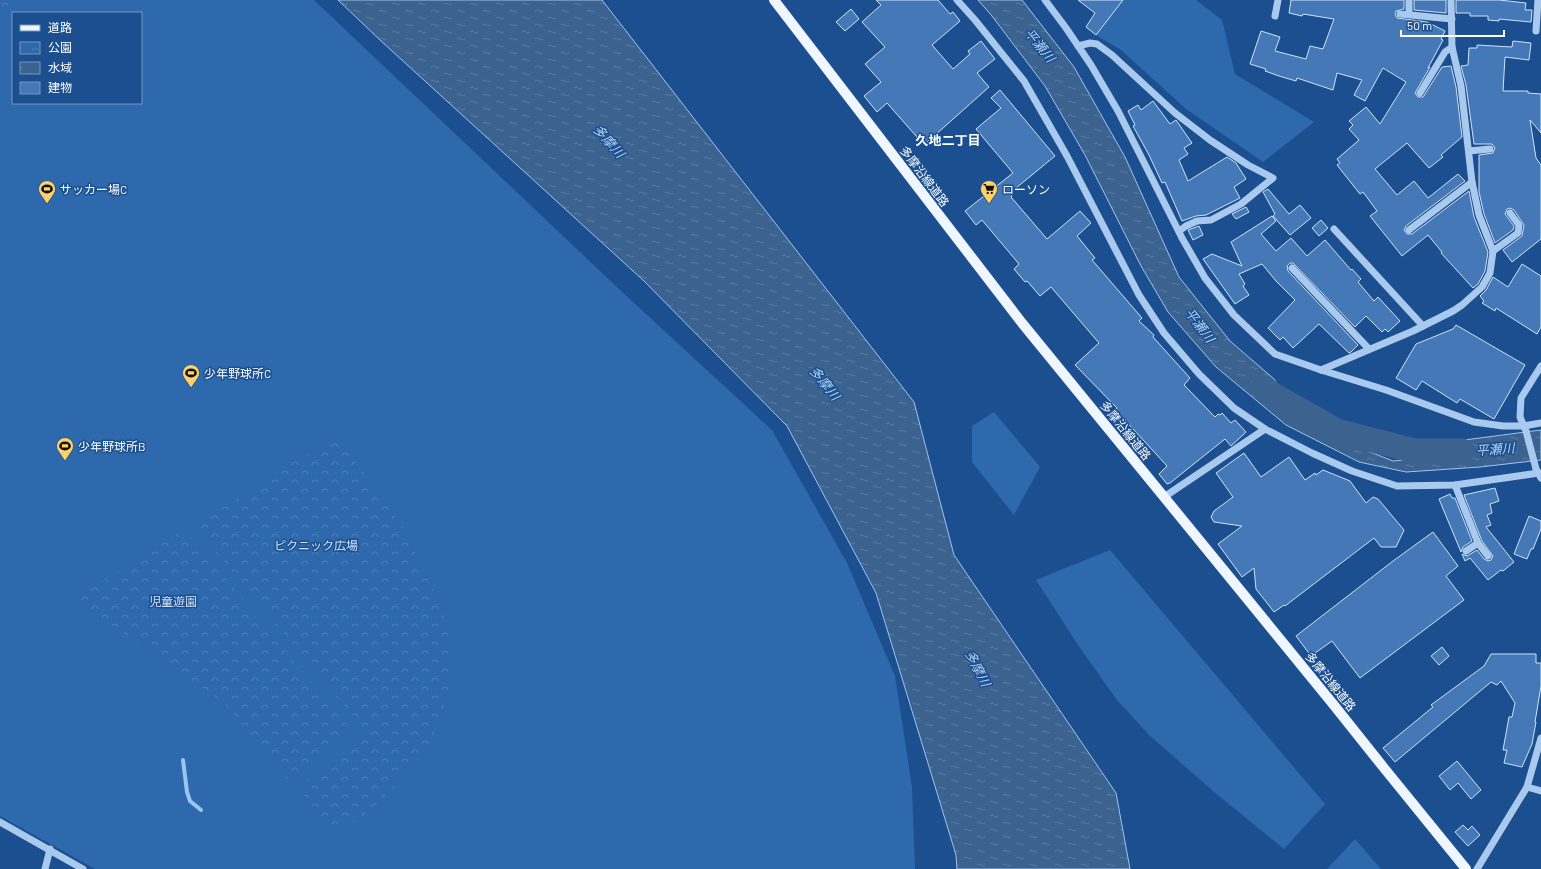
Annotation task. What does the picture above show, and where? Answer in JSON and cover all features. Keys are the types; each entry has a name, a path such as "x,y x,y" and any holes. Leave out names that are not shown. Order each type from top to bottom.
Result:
{"main road":[{"name":"多摩沿線道路","path":"774,0 1022,322 1466,869"}],"street":[{"path":"957,0 1024,81 1067,156 1139,295 1164,333 1199,374 1220,395 1234,408 1266,429 1312,453 1377,480 1397,486 1455,485 1538,473 1520,417 1521,398 1541,366"},
{"path":"1045,0 1091,65 1118,111 1179,231 1205,278 1234,315 1275,354 1386,390 1474,422 1524,428 1541,422"},
{"path":"1275,16 1278,0"},
{"path":"1409,0 1409,14"},
{"path":"1321,370 1423,326 1462,305 1482,287 1490,273 1493,251 1479,215 1472,182 1462,86 1452,47 1451,0"},
{"path":"1536,31 1538,0"},
{"path":"1400,14 1452,19"},
{"path":"1078,46 1090,43 1097,44 1112,55 1175,113 1210,140 1248,165 1273,178 1241,204 1211,220 1197,221 1179,231"},
{"path":"1420,93 1445,52 1452,47"},
{"path":"1469,150 1490,149"},
{"path":"1410,230 1472,182"},
{"path":"1493,251 1518,233 1519,225 1510,213"},
{"path":"1334,229 1423,326"},
{"path":"1292,268 1369,349"},
{"path":"1164,497 1266,429"},
{"path":"1455,485 1478,543 1488,556"},
{"path":"1466,551 1478,543"},
{"path":"1477,869 1527,787 1541,738"},
{"path":"1527,787 1541,791"},
{"path":"0,822 83,869"},
{"path":"45,869 50,850"}],"green space":[{"path":"0,0 314,0 620,290 772,430 847,563 895,676 912,787 915,869 95,869 0,816"},
{"path":"0,0 25,0 0,19"},
{"path":"1123,0 1196,0 1222,20 1235,74 1314,122 1263,162 1186,109 1121,50 1096,35"},
{"path":"994,412 1040,467 1014,515 972,462 972,426"},
{"name":"ピクニック広場","path":"336,435 405,530 441,608 452,645 451,680 444,705 429,745 406,773 376,805 356,822 327,825 298,787 366,732 194,526"},
{"name":"児童遊園","path":"184,529 352,730 289,781 223,702 74,599"},
{"path":"1110,550 1325,804 1284,849 1213,791 1149,735 1117,700 1080,648 1036,580"},
{"path":"1355,839 1381,869 1327,869"}],"water":[{"name":"多摩川","path":"338,0 602,0 914,402 954,555 1116,793 1130,869 957,869 956,855 876,593 787,426 644,281"},
{"path":"978,0 1022,0 1074,67 1125,157 1179,277 1230,341 1274,379 1298,415 1355,446 1393,461 1415,459 1441,443 1541,430 1541,460 1480,467 1406,472 1359,462 1286,425 1216,367 1168,312 1141,266 1085,155 1045,86 992,16"}],"building":[{"path":"876,0 938,0 950,14 953,12 960,21 932,45 953,69 970,54 968,51 981,41 995,59 977,73 989,87 924,145 887,103 877,112 864,96 881,82 865,64 885,47 862,22 881,5"},
{"path":"1078,0 1123,0 1096,35 1086,27 1095,13"},
{"path":"1291,0 1404,0 1404,9 1396,11 1395,14 1397,18 1427,22 1445,31 1441,39 1443,40 1428,68 1430,67 1415,93 1418,97 1423,97 1442,67 1451,66 1456,87 1462,137 1441,155 1443,157 1429,168 1407,143 1375,169 1397,195 1414,181 1428,198 1458,174 1465,181 1406,226 1404,230 1407,234 1412,234 1469,191 1474,217 1488,252 1485,271 1478,284 1473,288 1441,253 1442,252 1428,235 1402,256 1370,216 1377,211 1363,192 1360,194 1337,165 1340,163 1337,159 1359,140 1349,129 1353,125 1349,121 1366,107 1380,124 1406,82 1383,68 1365,101 1354,95 1362,80 1337,73 1333,90 1297,78 1296,81 1279,76 1265,71 1266,69 1250,64 1261,31 1280,37 1275,51 1306,59 1310,46 1323,49 1334,19 1303,14 1302,16 1289,13"},
{"path":"1414,0 1446,0 1446,13 1414,10"},
{"path":"1456,0 1499,0 1526,3 1525,10 1532,10 1531,22 1499,19 1499,21 1488,20 1488,16 1470,16 1470,13 1456,13"},
{"path":"851,9 859,19 845,31 836,22"},
{"path":"1513,41 1531,43 1529,60 1505,57 1503,91 1528,91 1528,93 1541,94 1541,133 1530,120 1536,158 1541,165 1541,239 1512,262 1503,250 1522,236 1524,225 1514,210 1510,208 1507,209 1505,214 1514,226 1513,230 1495,243 1484,214 1479,192 1479,155 1493,153 1495,148 1492,144 1474,144 1466,85 1461,66 1468,65 1469,48 1477,48 1477,45 1512,47"},
{"path":"1000,90 1055,156 1010,193 1012,196 1011,197 1047,239 1080,211 1091,223 1077,236 1095,258 1092,260 1142,318 1139,321 1154,335 1153,337 1190,378 1184,385 1215,417 1222,413 1231,423 1235,420 1246,432 1231,446 1225,439 1170,483 1167,484 1159,474 1167,466 1123,418 1122,420 1114,411 1117,408 1075,365 1099,343 1051,287 1040,296 1027,281 1025,282 1014,269 1019,264 982,220 976,225 965,211 1013,173 976,129 1001,108 991,98"},
{"path":"1153,101 1170,124 1176,120 1192,143 1184,148 1188,154 1179,160 1188,181 1227,157 1236,163 1246,179 1234,187 1240,198 1206,215 1196,216 1182,221 1165,182 1162,183 1133,126 1135,125 1128,111 1138,105 1141,110"},
{"path":"1268,189 1289,214 1300,205 1311,218 1290,235 1273,216 1275,214 1263,192"},
{"path":"1246,207 1249,212 1236,219 1232,214"},
{"path":"1272,216 1276,221 1261,234 1276,251 1291,238 1307,256 1325,240 1351,270 1352,269 1361,279 1358,282 1374,301 1378,297 1400,321 1388,332 1385,329 1382,332 1366,316 1355,327 1293,263 1290,263 1287,266 1288,271 1358,345 1351,352 1349,353 1319,324 1293,348 1283,337 1280,340 1268,328 1295,300 1262,264 1239,274 1245,284 1243,286 1249,295 1235,304 1203,259 1212,254 1242,266 1231,242"},
{"path":"1321,220 1328,228 1319,236 1312,228"},
{"path":"1199,226 1203,235 1193,240 1188,230"},
{"path":"1522,264 1541,276 1541,327 1537,334 1496,308 1495,311 1482,303 1484,301 1480,296 1486,290 1493,277 1508,287"},
{"path":"1456,325 1525,365 1494,419 1460,399 1457,403 1422,381 1416,390 1396,378 1416,344 1453,329"},
{"path":"1244,453 1261,477 1289,457 1305,480 1315,473 1316,475 1323,470 1350,481 1366,503 1373,497 1378,499 1404,530 1396,547 1381,547 1374,538 1285,606 1284,605 1274,612 1256,589 1254,568 1242,577 1218,544 1242,526 1214,522 1211,517 1214,511 1233,497 1216,473"},
{"path":"1495,488 1499,501 1490,504 1492,513 1487,515 1491,525 1486,527 1514,562 1488,580 1470,558 1465,561 1462,554 1467,556 1477,550 1484,559 1488,561 1491,560 1493,556 1482,541 1464,495"},
{"path":"1450,494 1452,498 1455,498 1472,541 1463,547 1461,552 1439,499"},
{"path":"1529,516 1541,521 1541,529 1533,549 1531,549 1527,559 1514,554"},
{"path":"1433,532 1458,566 1446,576 1464,600 1360,678 1332,641 1311,656 1296,636"},
{"path":"1442,647 1449,656 1439,665 1431,656"},
{"path":"1491,654 1536,654 1536,663 1541,663 1541,686 1532,744 1522,767 1504,763 1507,750 1503,750 1509,717 1512,717 1515,703 1501,681 1497,685 1491,682 1395,762 1383,748 1433,707 1431,705 1484,666"},
{"path":"1457,761 1481,790 1471,799 1458,783 1450,790 1439,776"},
{"path":"1463,825 1468,830 1472,826 1480,835 1468,846 1455,832"}],"waterway":[{"name":"平瀬川","path":"1263,387 1270,393 1337,431 1415,451 1462,451"},
{"path":"183,760 187,792 190,801 201,810"}],"place":[{"name":"サッカー場C","path":"47,204"},
{"name":"ローソン","path":"989,204"},
{"name":"少年野球所C","path":"191,388"},
{"name":"少年野球所B","path":"65,461"}],"district":[{"name":"久地二丁目","path":"948,140"}]}
